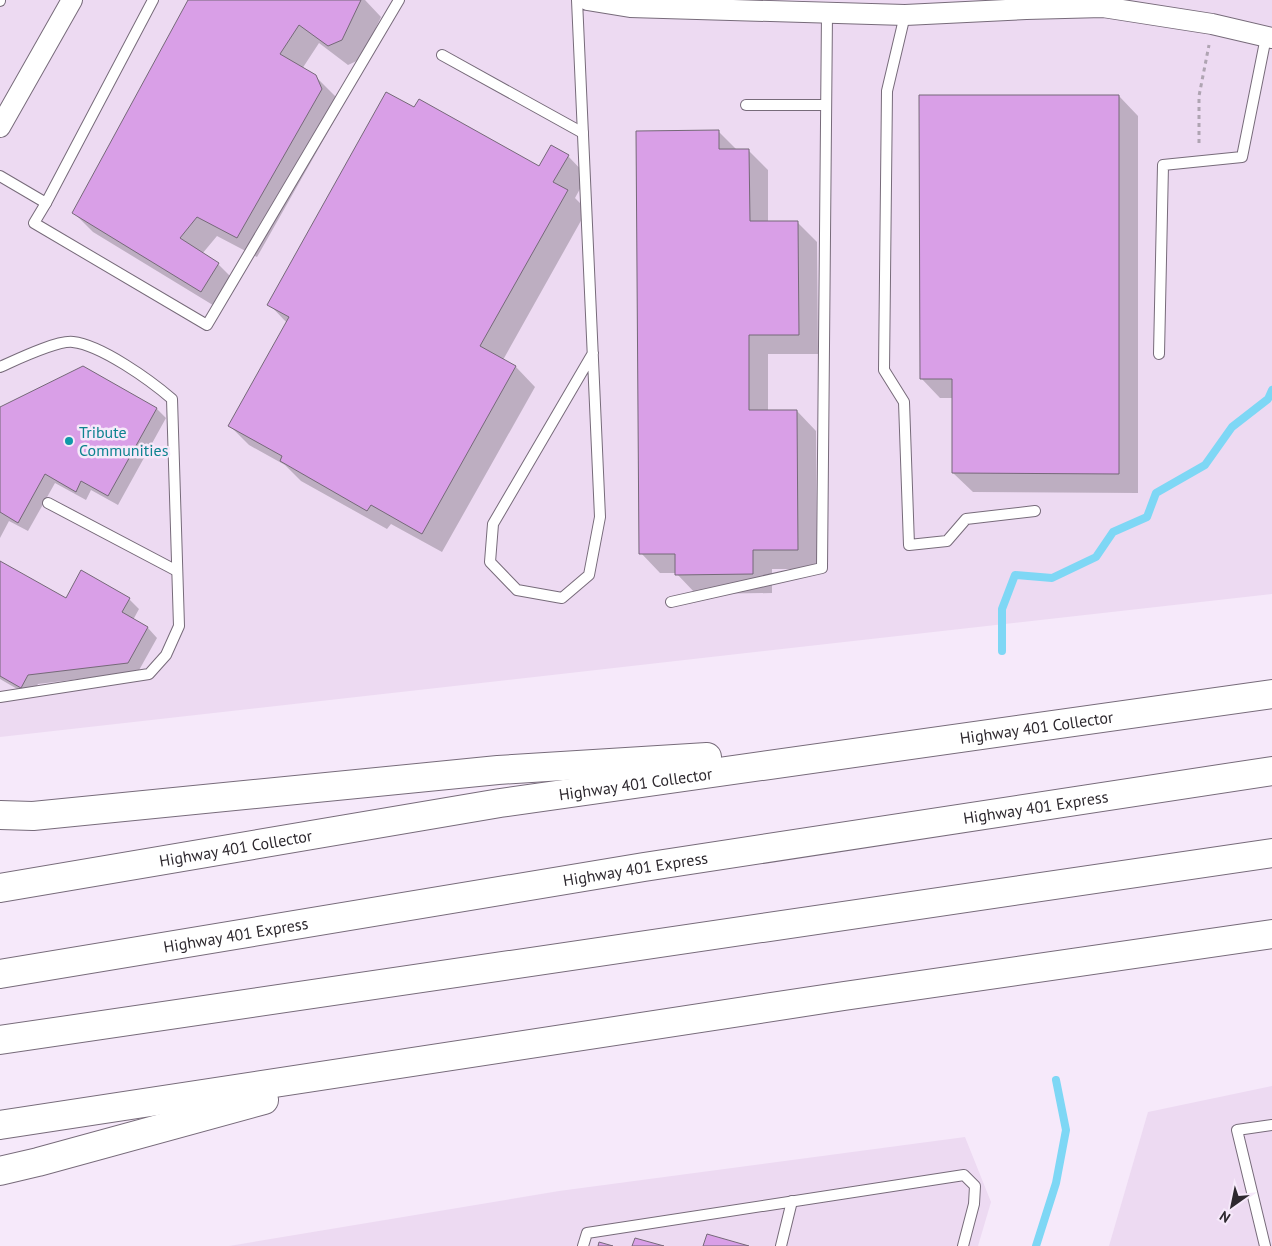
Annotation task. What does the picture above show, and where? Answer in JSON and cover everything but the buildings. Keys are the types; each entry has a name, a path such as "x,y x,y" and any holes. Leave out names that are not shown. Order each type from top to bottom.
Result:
{"highway":[{"name":"Highway 401 Collector","path":"0,888 500,803 1272,694"},
{"path":"0,815 33,816 498,770 908,745"},
{"name":"Highway 401 Express","path":"0,974 644,867 1272,771"},
{"path":"0,1040 1272,853"},
{"path":"0,1125 844,996 1272,934"},
{"path":"0,1171 387,1067"}],"street":[{"path":"0,127 72,0"},
{"path":"588,0 828,13 905,15 1103,3 1269,37"}],"lane":[{"path":"153,0 34,223 207,325 399,0"},
{"path":"577,0 600,517 589,575 562,598 516,590 490,562 493,524 592,353"},
{"path":"671,602 822,568 828,13"},
{"path":"905,15 887,90 884,370 904,402 909,545 947,541 966,519 1035,511"},
{"path":"1159,354 1163,165 1242,157 1269,37"},
{"path":"442,55 583,133"},
{"path":"746,105 826,105"},
{"path":"0,176 46,203"},
{"path":"0,367 46,348 71,341 100,349 160,388 172,399 178,626 166,655 149,674 0,697"},
{"path":"48,503 177,571"},
{"path":"1265,1246 1237,1130 1272,1124"},
{"path":"583,1246 586,1233 964,1175 975,1186 974,1204 963,1246"},
{"path":"781,1246 792,1201"}],"path":[{"path":"1199,161 1200,96 1209,45"}],"shaded area":[{"path":"0,0 1272,0 1272,594 0,737"},
{"path":"1272,1086 1272,1246 1109,1246 1148,1112"},
{"path":"965,1137 991,1202 978,1246 229,1246 559,1191"}],"waterway":[{"path":"1002,651 1002,609 1015,575 1052,578 1096,557 1113,532 1147,517 1156,493 1205,465 1232,427 1268,399 1272,390"},
{"path":"1036,1246 1056,1183 1066,1130 1056,1080"}],"place":[{"name":"Tribute Communities","path":"69,441"}]}
